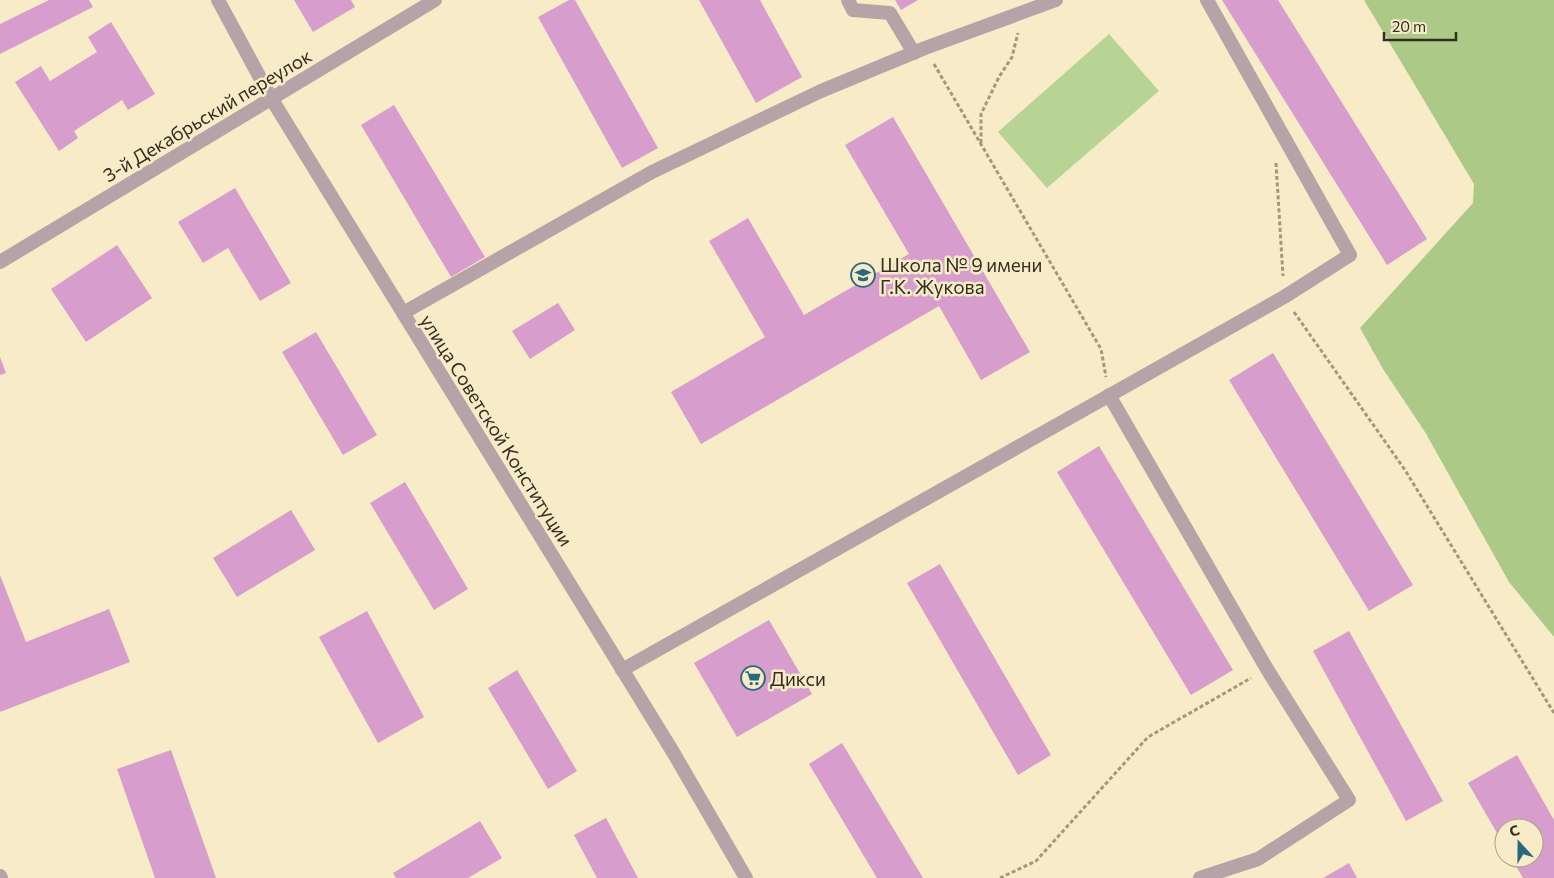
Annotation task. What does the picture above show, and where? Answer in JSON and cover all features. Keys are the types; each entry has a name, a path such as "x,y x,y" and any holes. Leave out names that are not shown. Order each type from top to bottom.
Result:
{"street":[{"name":"улица Советской Конституции","path":"218,0 271,98 673,752 746,878"},
{"name":"3-й Декабрьский переулок","path":"0,262 435,0"},
{"path":"848,0 853,10 890,13 920,51"},
{"path":"403,312 652,172 821,91 920,51 1023,5 1056,0"},
{"path":"622,670 1284,297 1350,255 1207,0"},
{"path":"1109,395 1267,669 1349,800 1258,859 1200,878"}],"path":[{"path":"981,145 981,114 1012,57 1023,5"},
{"path":"920,51 981,145 1101,349 1109,395"},
{"path":"1275,156 1284,297 1405,470 1554,713"},
{"path":"1000,878 1036,861 1148,737 1267,669"}],"green space":[{"path":"1364,0 1554,0 1554,637 1509,582 1425,432 1383,369 1360,328 1473,203 1474,184"},
{"path":"1109,34 1159,91 1047,188 998,132"}],"building":[{"path":"49,0 89,0 93,7 0,54 0,24"},
{"path":"294,0 351,0 355,7 313,32"},
{"path":"569,0 575,0 658,148 622,168 538,17"},
{"path":"699,0 760,0 802,77 756,103"},
{"path":"895,0 918,0 901,10"},
{"path":"1222,0 1278,0 1427,239 1387,265"},
{"path":"111,22 155,94 128,110 122,100 74,131 78,138 59,151 15,82 41,66 50,81 97,52 88,37"},
{"path":"394,105 485,257 451,277 361,125"},
{"path":"893,117 1030,352 981,380 939,306 701,444 671,392 765,337 709,241 748,218 804,315 909,254 845,145"},
{"path":"235,188 291,283 260,301 228,248 203,263 178,222"},
{"path":"117,245 152,298 86,342 51,289"},
{"path":"558,303 575,330 530,359 512,331"},
{"path":"316,332 377,435 343,455 282,352"},
{"path":"1273,353 1413,585 1369,611 1229,380"},
{"path":"0,357 6,373 0,375"},
{"path":"1099,446 1233,670 1191,695 1057,472"},
{"path":"405,482 468,589 434,610 370,503"},
{"path":"291,510 315,550 237,597 213,558"},
{"path":"940,564 1051,755 1018,775 907,583"},
{"path":"0,575 26,642 109,609 130,662 0,712"},
{"path":"367,611 424,717 378,743 319,637"},
{"name":"Дикси","path":"769,620 812,694 737,737 694,663"},
{"path":"1349,631 1443,801 1406,821 1313,651"},
{"path":"517,670 577,771 548,789 488,688"},
{"path":"842,743 923,878 877,878 809,764"},
{"path":"171,750 216,878 155,878 117,769"},
{"path":"1517,755 1554,820 1554,878 1523,878 1517,868 1544,868 1544,818 1494,818 1494,828 1468,783"},
{"path":"606,818 638,878 597,878 574,835"},
{"path":"480,821 502,858 468,878 396,878 393,873"},
{"path":"1349,863 1357,878 1323,878"}],"place":[{"name":"Школа № 9 имени Г.К. Жукова","path":"863,275"},
{"name":"Дикси","path":"753,678"}]}
